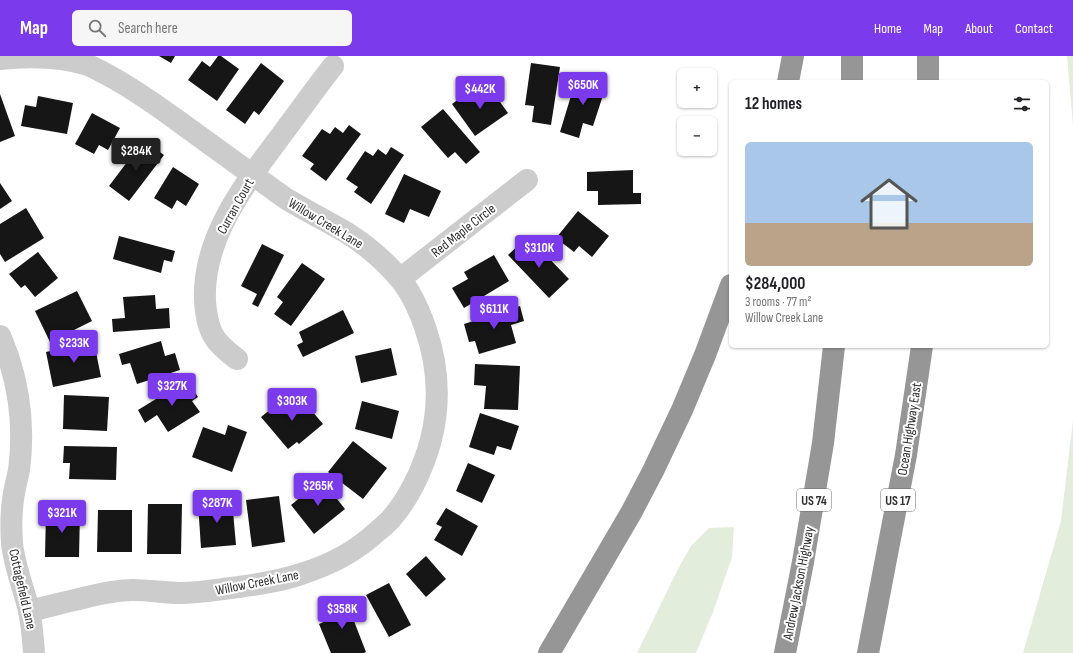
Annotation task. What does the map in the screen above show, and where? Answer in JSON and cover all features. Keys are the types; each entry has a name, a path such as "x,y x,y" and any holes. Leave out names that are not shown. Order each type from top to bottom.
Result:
{"highway":[{"path":"788,80 793,56"},
{"path":"852,56 852,80"},
{"path":"928,56 928,80"},
{"path":"549,653 631,513 653,471 682,410 729,291"},
{"name":"Andrew Jackson Highway","path":"785,653 803,562 823,443 834,348"},
{"name":"Ocean Highway East","path":"868,653 906,455 922,348"}],"street":[{"name":"Willow Creek Lane","path":"0,59 19,57 64,59 88,66 109,75 138,92 285,198 347,233 366,246 400,279 411,295 420,313 430,342 436,368 436,421 430,446 420,472 407,497 390,520 369,539 345,556 300,575 273,582 203,592 161,592 134,590 115,591 29,611"},
{"name":"Curran Court","path":"237,359 225,350 216,340 210,328 206,311 205,290 207,269 213,246 224,220 236,199 332,66"},
{"name":"Red Maple Circle","path":"400,279 527,180"},
{"name":"Cottagefield Lane","path":"0,336 12,366 21,419 21,444 11,522 12,544 29,611 34,653"}],"green space":[{"path":"1067,56 1073,56 1073,126"},
{"path":"1073,420 1073,653 1023,653 1061,521"},
{"path":"734,527 732,557 713,612 696,653 637,653 678,569 691,546 709,528"}],"building":[{"path":"159,56 175,56 171,63"},
{"path":"218,56 221,56 239,69 217,101 188,80 202,61 210,67"},
{"path":"261,63 284,81 259,115 254,111 245,124 226,110"},
{"path":"531,63 560,67 551,125 532,122 534,106 525,105"},
{"path":"577,76 606,86 593,126 583,123 579,138 560,132"},
{"path":"474,88 479,96 490,88 508,113 475,136 452,104"},
{"path":"0,94 15,136 0,142"},
{"path":"38,96 73,103 67,134 21,126 25,105 36,107"},
{"path":"443,109 480,152 466,164 455,152 448,158 421,127"},
{"path":"92,113 120,128 108,150 99,145 94,154 75,144"},
{"path":"349,125 361,134 326,181 310,169 314,164 302,156 322,129 330,134 335,127 343,133"},
{"path":"140,145 150,153 154,148 164,155 129,201 109,186"},
{"path":"391,147 404,155 371,204 354,192 358,187 346,179 365,151 373,156 378,149 386,155"},
{"path":"173,167 199,184 186,206 177,200 172,209 154,198"},
{"path":"633,170 633,193 641,193 641,204 598,205 598,191 587,191 587,172"},
{"path":"404,174 441,191 429,217 410,209 404,223 385,214"},
{"path":"0,183 12,201 0,209"},
{"path":"26,208 44,238 5,262 0,254 0,224"},
{"path":"578,211 609,236 592,257 579,246 574,252 556,238"},
{"path":"119,236 175,251 172,262 164,260 161,273 113,259"},
{"path":"524,240 536,253 540,249 569,279 549,298 508,255"},
{"path":"262,244 284,255 258,307 252,304 257,294 241,286"},
{"path":"38,252 58,278 35,297 25,285 21,288 9,274"},
{"path":"494,255 509,281 464,308 452,288 468,279 464,272"},
{"path":"302,263 325,279 291,326 274,314 283,302 277,297"},
{"path":"77,291 92,321 50,342 35,311"},
{"path":"155,295 156,309 169,308 170,328 113,332 112,319 125,318 123,297"},
{"path":"520,306 524,321 511,325 516,343 479,354 475,341 469,342 464,324"},
{"path":"343,310 354,333 303,357 297,345 303,342 299,332"},
{"path":"161,341 165,356 175,353 180,370 137,384 130,363 122,365 119,354"},
{"path":"94,342 101,377 53,387 46,352"},
{"path":"391,348 397,375 361,383 355,356"},
{"path":"475,364 520,366 518,410 484,409 486,386 474,385"},
{"path":"187,380 198,397 192,401 200,412 168,432 157,415 145,423 138,410"},
{"path":"64,395 109,397 107,431 63,429"},
{"path":"300,397 323,424 299,444 297,442 288,449 261,417 281,401 287,408"},
{"path":"362,401 399,411 392,439 355,429"},
{"path":"480,413 519,426 511,450 497,446 494,455 469,447"},
{"path":"228,425 247,432 232,472 192,457 203,427 225,435"},
{"path":"353,441 387,468 363,499 328,472"},
{"path":"64,446 117,447 116,480 69,479 70,463 63,463"},
{"path":"468,463 495,475 482,503 456,491"},
{"path":"322,480 345,509 314,534 291,505"},
{"path":"279,496 285,542 252,547 246,500"},
{"path":"232,500 236,545 201,548 198,503"},
{"path":"148,504 182,504 181,554 147,554"},
{"path":"446,508 478,526 462,556 434,540 442,527 436,524"},
{"path":"46,510 80,511 79,557 45,557"},
{"path":"98,510 132,510 132,552 97,552"},
{"path":"426,556 446,579 426,597 406,574"},
{"path":"389,583 411,625 389,637 366,595"},
{"path":"345,598 366,652 364,653 331,653 319,624 331,619 326,606"}]}
